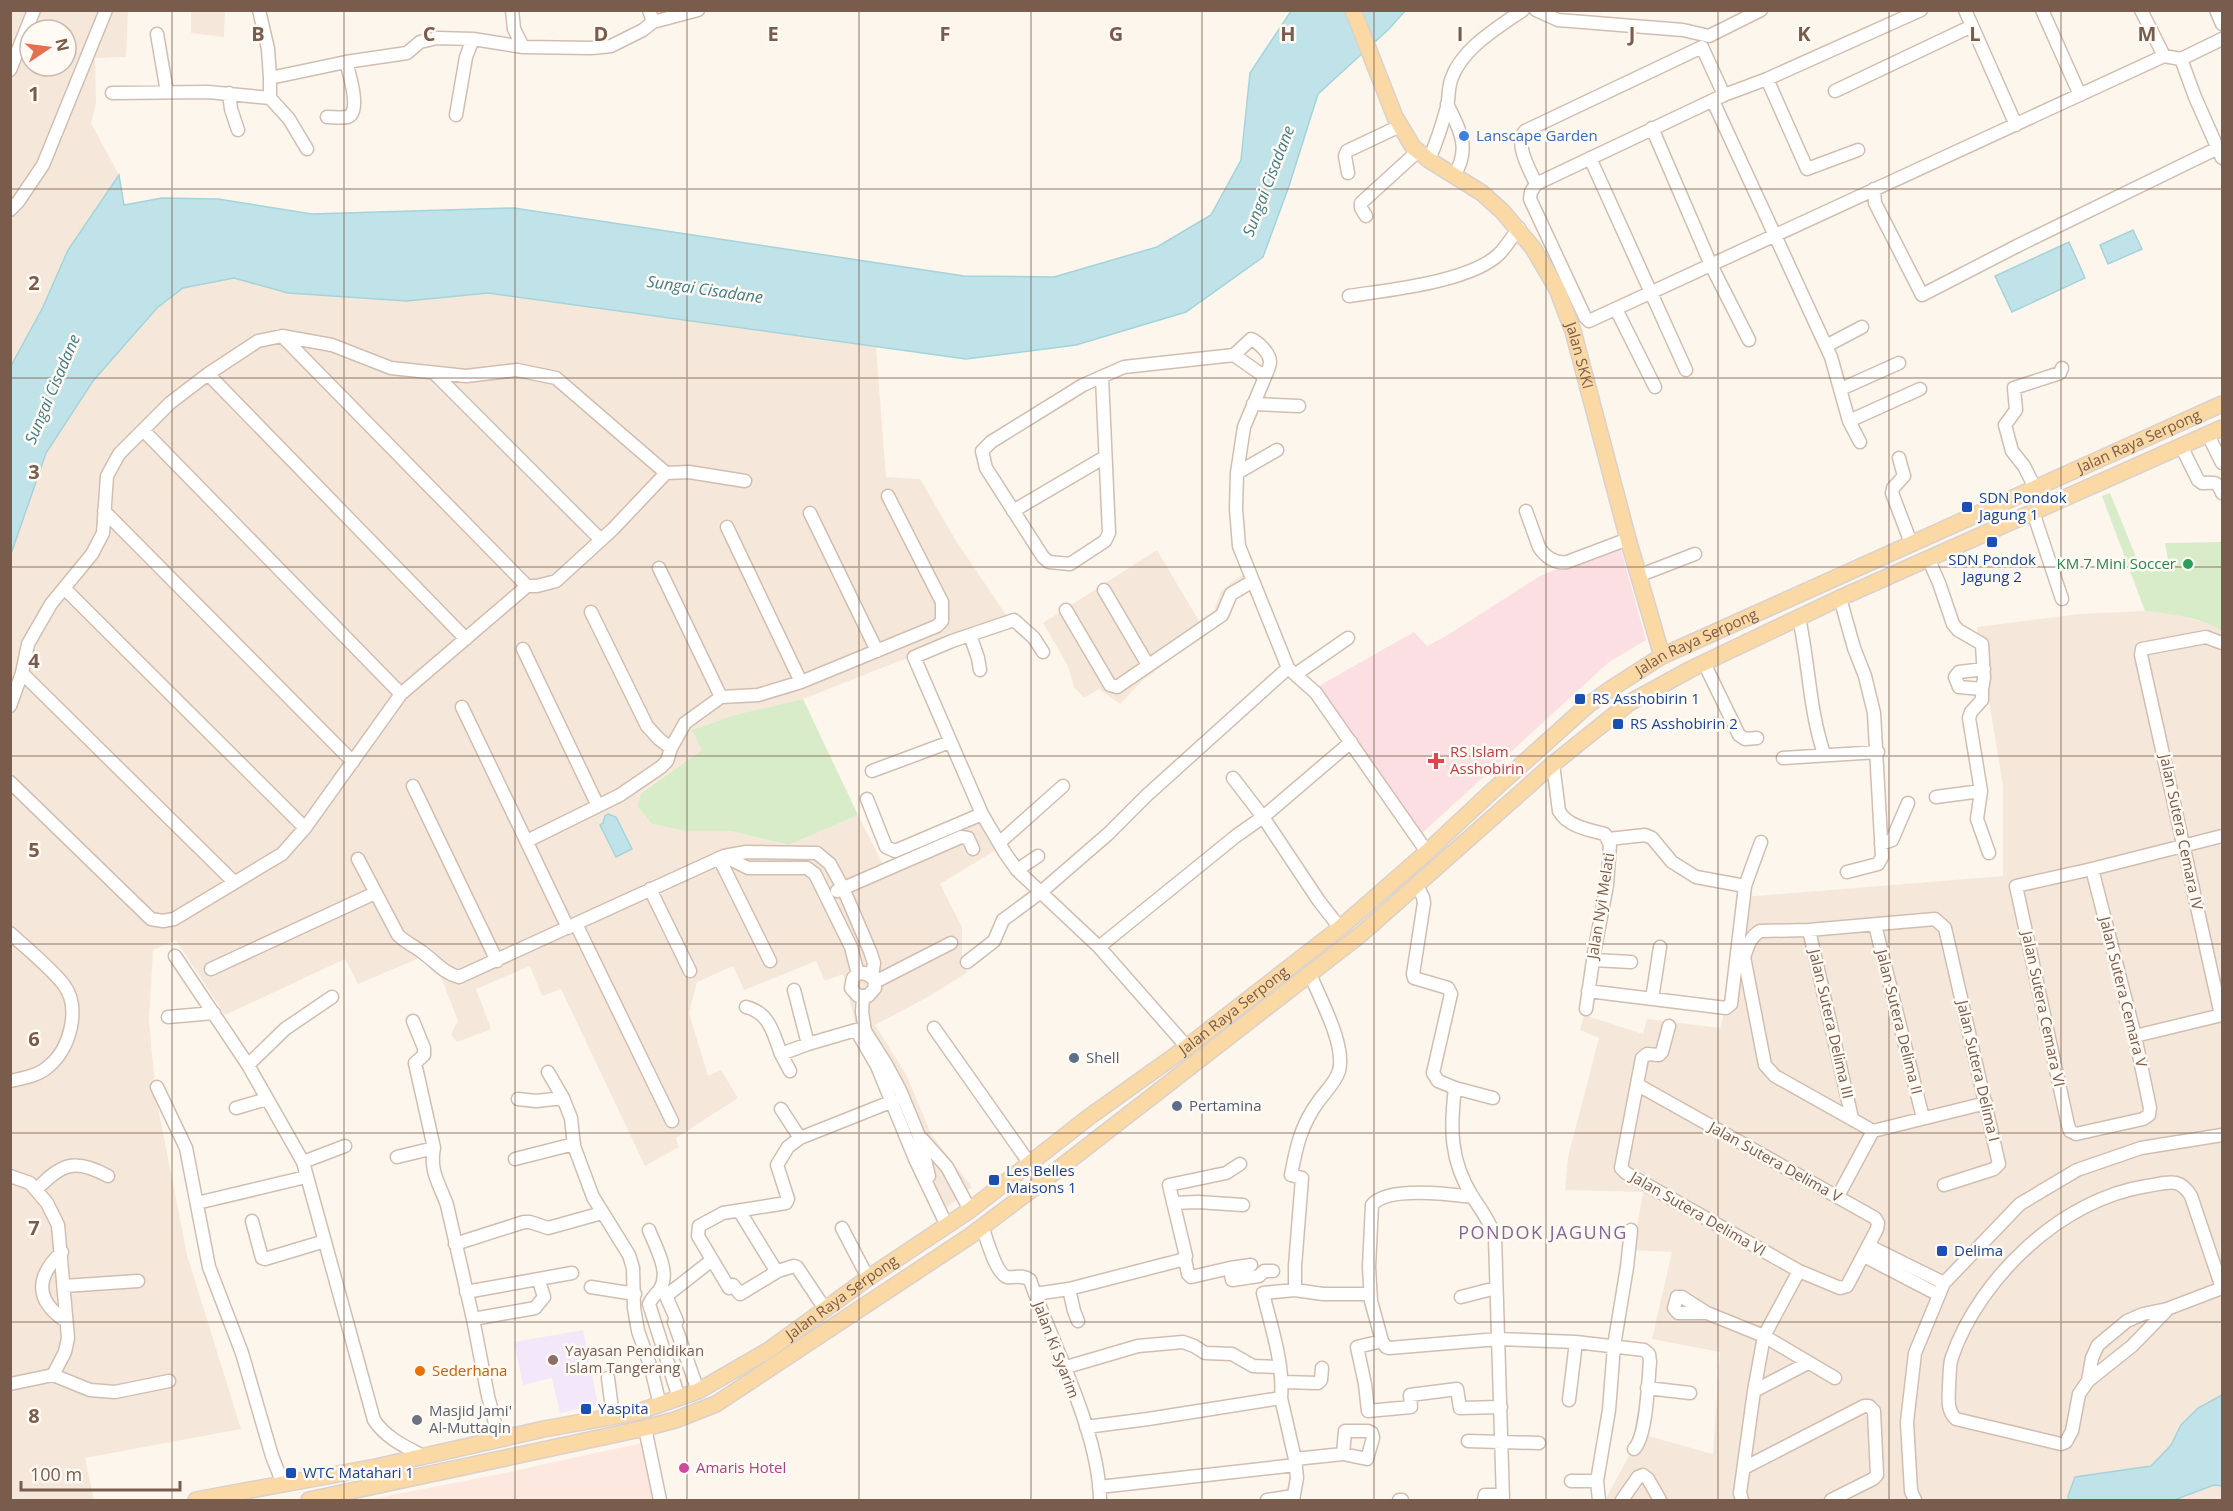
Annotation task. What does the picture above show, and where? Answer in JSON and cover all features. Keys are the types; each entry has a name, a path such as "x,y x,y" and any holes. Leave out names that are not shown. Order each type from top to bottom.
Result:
{"main road":[{"name":"Jalan SKKI","path":"1353,10 1398,121 1423,156 1482,193 1519,228 1557,289 1573,332 1638,576 1662,656"},
{"name":"Jalan Raya Serpong","path":"196,1500 638,1412 698,1391 769,1350 868,1278 970,1210 1089,1117 1187,1047 1340,928 1588,705 1611,688 1662,656 2223,404"},
{"name":"Jalan Raya Serpong","path":"309,1500 645,1428 675,1420 716,1404 982,1226 1360,935 1536,778 1629,703 1704,663 1840,598 2223,428"},
{"path":"1525,762 1536,778"},
{"path":"915,1247 925,1265"},
{"path":"565,1425 568,1444"}],"street":[{"path":"10,70 34,10"},
{"path":"11,210 43,165 106,10"},
{"path":"259,10 268,49 270,98"},
{"path":"512,10 514,29 523,47"},
{"path":"270,78 346,62 407,53 420,42 437,38 473,39 523,47 611,46 643,30 651,16 698,10"},
{"path":"1366,216 1361,203 1423,156 1438,140 1451,80 1466,56 1480,41 1523,10"},
{"path":"1536,10 1558,20 1683,30 1709,36 1761,10"},
{"path":"1921,10 1767,79 1718,98 1536,184 1530,199 1589,321 2164,56 2181,58 2223,39"},
{"path":"1965,10 2016,124"},
{"path":"2042,10 2080,95"},
{"path":"2141,10 2164,56"},
{"path":"2216,10 2223,24"},
{"path":"1835,91 1972,26"},
{"path":"157,34 167,92"},
{"path":"456,116 466,57 473,39"},
{"path":"1536,184 1525,160 1521,140 1525,131 1702,47 1718,98 1775,235 1826,346 1841,389 1849,422 1860,442"},
{"path":"1874,189 1875,203 1922,295 2017,246 2221,151 2181,58"},
{"path":"327,117 347,117 354,110 355,99 346,62"},
{"path":"1767,79 1807,169 1858,150"},
{"path":"112,93 229,93 270,98 289,119 307,149"},
{"path":"229,93 231,109 238,130"},
{"path":"1447,104 1456,122 1463,150 1463,159 1454,176"},
{"path":"1348,173 1345,156 1347,151 1398,121"},
{"path":"1652,128 1711,265 1749,340"},
{"path":"1590,158 1686,370"},
{"path":"1348,296 1442,280 1475,268 1498,254 1519,228"},
{"path":"1616,309 1655,387"},
{"path":"1826,346 1862,327"},
{"path":"282,336 527,586"},
{"path":"10,706 22,673 28,644 51,604 92,555 103,533 107,476 119,454 170,404 208,374 258,341 282,336 332,345 391,368 466,376 518,370 556,378 666,473 689,472 745,481"},
{"path":"1234,355 1251,339 1257,342 1270,358 1244,427 1237,473 1236,528 1239,546 1292,671 1316,693 1427,852"},
{"path":"1102,377 1109,533 1105,541 1070,564 1055,563 1046,560 986,468 982,451 991,442 1083,385 1124,367 1234,355 1265,376"},
{"path":"1841,389 1899,363"},
{"path":"2036,488 2024,466 2012,451 2005,424 2016,410 2014,388 2060,373 2062,368"},
{"path":"434,373 601,540"},
{"path":"208,374 466,639"},
{"path":"1849,422 1920,389"},
{"path":"1253,404 1299,406"},
{"path":"143,430 401,694"},
{"path":"2208,435 2223,463"},
{"path":"2181,446 2198,480 2202,483 2217,483 2223,493"},
{"path":"1237,473 1277,450"},
{"path":"1013,511 1105,457"},
{"path":"1899,458 1904,476 1893,488 1892,494 1911,543"},
{"path":"10,782 152,919 163,921 174,919 282,854 305,828 401,694 527,586 556,581 601,540 666,473"},
{"path":"526,841 620,795 661,767 667,761 671,748 685,723 721,697 758,695 801,682 937,626 942,621 942,602 888,496"},
{"path":"1526,511 1542,553 1557,562 1567,562 1628,539"},
{"path":"104,512 353,762"},
{"path":"2033,512 2062,599"},
{"path":"810,513 877,651"},
{"path":"727,527 801,682"},
{"path":"1638,576 1695,554"},
{"path":"1928,558 1953,624 1958,630 1982,644 1984,669 1981,703 1971,712 1969,718 1980,791 1977,819 1989,853"},
{"path":"659,568 721,697"},
{"path":"1066,610 1110,685 1117,687 1222,615 1231,594 1253,581"},
{"path":"65,589 305,828"},
{"path":"1104,590 1148,665"},
{"path":"1840,598 1875,713 1882,857 1878,864 1847,872"},
{"path":"591,612 647,726 659,740 671,748"},
{"path":"1799,618 1807,655 1808,686 1824,754"},
{"path":"1042,652 1034,638 1014,621 914,657 982,814 1017,870 1099,947 1187,1047"},
{"path":"970,635 980,670"},
{"name":"Jalan Sutera Cemara IV","path":"2222,1015 2141,656 2142,649 2206,637 2223,643"},
{"path":"967,962 994,941 1004,920 1041,892 1108,834 1146,796 1292,671 1348,638"},
{"path":"523,649 598,806"},
{"path":"1704,663 1739,735 1745,739 1757,738"},
{"path":"1982,689 1959,687 1955,677 1959,672 1984,669"},
{"path":"22,673 234,882"},
{"path":"462,706 526,841 672,1121"},
{"path":"872,771 950,742"},
{"path":"1099,947 1236,836 1263,817 1351,742"},
{"path":"1783,758 1878,752"},
{"name":"Jalan Nyi Melati","path":"1553,764 1558,811 1562,817 1576,826 1605,834 1610,845 1607,885 1586,1009"},
{"path":"1233,778 1340,928"},
{"path":"413,786 497,961"},
{"path":"999,843 1063,786"},
{"path":"1936,797 1980,791"},
{"path":"867,799 886,847 895,851 982,814"},
{"path":"1881,844 1892,840 1908,803"},
{"path":"1609,839 1645,835 1652,838 1672,862 1696,877 1745,886"},
{"path":"827,896 965,836 973,849"},
{"path":"2092,869 2223,836"},
{"path":"1588,991 1726,1008 1731,1004 1745,886 1761,842"},
{"path":"358,859 398,935 450,975 459,977 722,857 746,852 817,853 830,864 843,888 870,951 873,963 873,992 863,998"},
{"path":"1017,870 1038,856"},
{"path":"722,857 748,868 807,868 814,874 851,947 858,974"},
{"path":"722,857 770,961"},
{"name":"Jalan Sutera Cemara VI","path":"2092,869 2016,885 2070,1131 2076,1134 2118,1125"},
{"name":"Jalan Sutera Cemara V","path":"2092,869 2135,1036 2150,1108 2148,1115 2143,1119 2118,1125"},
{"path":"1417,886 1424,903 1412,971 1414,978 1448,988 1451,994 1433,1072 1438,1082 1493,1098"},
{"path":"650,889 690,971"},
{"path":"211,969 375,893"},
{"name":"Jalan Sutera Delima I","path":"1875,925 1935,919 1945,928 1999,1164 1997,1168 1944,1185"},
{"path":"1875,925 1760,931 1754,935 1744,957 1765,1065 1775,1076 1873,1131 1986,1103"},
{"name":"Jalan Sutera Delima II","path":"1875,925 1923,1118"},
{"name":"Jalan Sutera Delima III","path":"1809,930 1852,1118"},
{"path":"10,933 64,985 72,1005 71,1028 64,1048 50,1066 31,1077 10,1081"},
{"path":"874,979 951,943"},
{"path":"1652,999 1660,947"},
{"path":"175,956 248,1065 303,1162 374,1420 381,1432 423,1456"},
{"path":"1593,960 1631,962"},
{"path":"863,998 851,988 854,978 858,974 865,973 874,979"},
{"path":"1295,1290 1302,1178 1291,1175 1294,1155 1299,1136 1308,1117 1339,1071 1339,1054 1335,1035 1310,974"},
{"path":"794,990 808,1044"},
{"path":"248,1065 285,1029 332,997"},
{"path":"863,998 862,1012 865,1031 886,1064 919,1136 930,1178 950,1224"},
{"path":"746,1007 762,1012 790,1071"},
{"path":"168,1017 214,1013"},
{"path":"2135,1036 2222,1015"},
{"path":"413,1021 424,1048 424,1055 415,1064 434,1148 432,1162 437,1185 447,1205 499,1439"},
{"name":"Jalan Sutera Delima VI","path":"1669,1026 1659,1055 1647,1054 1642,1058 1621,1168 1626,1173 1798,1271 1840,1288 1844,1288 1866,1251"},
{"path":"934,1028 1030,1164"},
{"path":"782,1054 856,1030 877,1066 893,1101 915,1160 950,1224"},
{"path":"548,1072 563,1098 573,1123 574,1144 593,1197 629,1255 633,1268 638,1331 651,1368 660,1405"},
{"name":"Jalan Sutera Delima V","path":"1638,1085 1875,1218 1878,1222 1877,1229 1866,1251"},
{"path":"157,1087 186,1148 209,1267 242,1353 272,1456 283,1484"},
{"path":"1455,1088 1452,1119 1453,1151 1458,1168 1473,1197 1486,1215 1495,1237 1503,1498 1485,1495 1484,1500"},
{"path":"518,1099 536,1101 563,1098"},
{"path":"236,1108 267,1099"},
{"path":"825,1309 794,1266 778,1271 740,1294 733,1285 729,1288 698,1236 699,1226 723,1213 786,1203 788,1199 777,1165 788,1147 800,1138 893,1101"},
{"path":"781,1109 800,1138"},
{"path":"1838,1196 1873,1131"},
{"path":"1915,1500 1911,1491 1907,1422 1915,1353 1942,1289 2020,1204 2077,1170 2141,1148 2223,1135"},
{"path":"919,1136 947,1167 970,1210"},
{"path":"515,1159 574,1144"},
{"path":"303,1162 345,1146"},
{"path":"397,1157 434,1148"},
{"path":"1240,1164 1226,1173 1169,1185 1186,1256 1188,1274 1191,1277 1251,1265"},
{"path":"36,1190 51,1174 67,1166 89,1165 108,1176"},
{"path":"10,1176 30,1183 54,1214 58,1226 68,1338 65,1352 53,1375"},
{"path":"196,1203 306,1177"},
{"path":"2088,1381 2092,1358 2098,1345 2127,1321 2143,1314 2168,1309 2222,1288 2191,1196 2185,1187 2175,1182 2128,1189 2096,1201 2053,1225 2011,1263 1974,1310 1951,1359 1948,1406 1951,1415 1956,1419 2061,1444 2066,1442 2072,1431 2079,1394 2088,1381 2132,1346 2168,1309"},
{"path":"1473,1197 1423,1192 1376,1200 1372,1205 1370,1294 1382,1341 1389,1348 1498,1339 1576,1342 1644,1350 1649,1354 1650,1362 1642,1428 1638,1445 1634,1449"},
{"path":"1173,1203 1244,1205"},
{"path":"740,1212 778,1271"},
{"path":"455,1244 524,1222 548,1228 602,1213"},
{"path":"252,1221 262,1258 325,1241"},
{"name":"Jalan Ki Syarim","path":"982,1226 1000,1272 1008,1277 1028,1278 1035,1294 1086,1427 1100,1487 1100,1500"},
{"path":"842,1228 868,1278"},
{"path":"649,1230 662,1263 664,1275 660,1289 654,1294 649,1304 679,1398"},
{"path":"1599,1500 1598,1481 1609,1410 1614,1346 1631,1230"},
{"path":"1866,1251 1942,1289"},
{"path":"62,1252 44,1275 43,1295 45,1304 66,1321"},
{"path":"1035,1294 1069,1289 1185,1259"},
{"path":"698,1391 674,1322 677,1320 666,1296 712,1260"},
{"path":"1230,1268 1232,1280 1259,1276 1264,1271 1273,1272"},
{"path":"1742,1500 1740,1493 1764,1336 1798,1271"},
{"path":"466,1292 539,1281 572,1273"},
{"path":"64,1286 138,1281"},
{"path":"473,1319 535,1308 544,1297 539,1281"},
{"path":"591,1287 635,1294"},
{"path":"1461,1297 1496,1288"},
{"path":"1069,1289 1078,1321"},
{"path":"1267,1500 1293,1498 1297,1478 1281,1398 1283,1382 1263,1293 1295,1290 1323,1294 1370,1294"},
{"path":"1707,1313 1764,1336 1835,1378"},
{"path":"1382,1341 1357,1347 1368,1411 1411,1407 1410,1395 1457,1389 1460,1408 1501,1407"},
{"path":"1064,1368 1138,1346 1183,1342 1205,1353 1232,1354 1253,1366 1280,1368"},
{"path":"1569,1400 1576,1342"},
{"path":"1754,1391 1808,1363"},
{"path":"1283,1382 1318,1383 1321,1380 1322,1368"},
{"path":"10,1384 53,1375 90,1390 116,1392 169,1381"},
{"path":"608,1378 613,1417"},
{"path":"1647,1388 1690,1393"},
{"path":"1086,1427 1281,1398"},
{"path":"1744,1468 1864,1406 1869,1406 1874,1411 1877,1474 1873,1479 1831,1500"},
{"path":"645,1428 660,1500"},
{"path":"1468,1441 1539,1443"},
{"path":"1100,1487 1343,1454"},
{"path":"1622,1500 1638,1477 1643,1475 1648,1479 1660,1500"},
{"path":"1571,1481 1598,1481"}],"shaded area":[{"path":"11,11 128,11 126,57 95,58 96,103 91,123 119,175 68,250 43,307 11,366"},
{"path":"191,11 225,11 224,37 191,33"},
{"path":"234,278 288,293 407,301 488,293 876,347 886,477 920,479 955,539 1008,618 803,699 734,715 692,730 702,750 641,792 637,806 652,824 685,831 731,831 789,845 858,815 884,866 978,819 996,850 940,884 962,927 962,958 967,973 875,1025 906,1074 931,1134 972,1187 945,1209 856,1025 843,974 825,981 816,961 744,990 733,966 697,982 689,1013 708,1076 721,1070 738,1098 676,1138 679,1147 645,1166 561,989 542,996 530,966 476,989 491,1029 457,1042 451,1034 458,1021 435,961 424,956 358,984 345,959 225,1015 176,940 153,950 149,1021 156,1097 187,1255 241,1429 85,1458 94,1500 11,1500 11,554 46,453 93,381 157,308 183,288"},
{"name":"RS Islam Asshobirin","path":"1619,543 1646,640 1609,662 1420,835 1319,686 1414,632 1427,646 1540,576"},
{"path":"1157,550 1199,621 1214,611 1221,591 1243,574 1249,592 1234,601 1227,616 1141,682 1120,704 1099,689 1084,698 1074,687 1068,666 1043,623"},
{"path":"2145,611 2174,614 2214,625 2222,631 2222,1500 1605,1500 1641,1434 1713,1454 1720,1352 1652,1339 1672,1252 1633,1250 1643,1192 1565,1190 1568,1157 1599,1038 1580,1030 1584,1015 1643,1034 1647,1019 1721,1028 1743,897 2003,876 2003,786 1977,627 2079,614"},
{"name":"Yayasan Pendidikan Islam Tangerang","path":"583,1330 598,1405 560,1413 552,1378 523,1385 514,1342"},
{"path":"642,1443 653,1500 367,1500 500,1474"}],"green space":[{"name":"KM 7 Mini Soccer","path":"2110,493 2140,567 2168,560 2165,543 2222,542 2222,631 2195,619 2145,611 2102,496"},
{"path":"803,699 858,815 789,845 731,831 685,831 652,824 637,806 641,793 702,750 692,730 734,715"}],"water":[{"name":"Sungai Cisadane","path":"1291,11 1405,11 1389,29 1318,94 1289,186 1263,257 1186,312 1076,345 966,359 488,293 407,301 288,293 234,278 183,288 157,308 93,381 46,453 11,554 11,366 43,307 68,250 119,175 124,205 162,198 218,199 312,214 514,208 964,276 1054,277 1157,247 1211,215 1241,160 1250,73"},
{"path":"2133,230 2142,249 2108,264 2100,245"},
{"path":"2069,242 2085,278 2012,312 1995,276"},
{"path":"608,814 616,817 632,849 616,857 600,825"},
{"path":"2222,1395 2222,1486 2214,1485 2174,1500 2069,1500 2068,1496 2075,1477 2151,1466 2171,1445 2181,1425 2198,1408"}],"place":[{"name":"Lanscape Garden","path":"1464,136"},
{"name":"SDN Pondok Jagung 1","path":"1967,507"},
{"name":"SDN Pondok Jagung 2","path":"1992,542"},
{"name":"KM 7 Mini Soccer","path":"2188,564"},
{"name":"RS Asshobirin 1","path":"1580,699"},
{"name":"RS Asshobirin 2","path":"1618,724"},
{"name":"RS Islam Asshobirin","path":"1436,761"},
{"name":"Shell","path":"1074,1058"},
{"name":"Pertamina","path":"1177,1106"},
{"name":"Les Belles Maisons 1","path":"994,1180"},
{"name":"Delima","path":"1942,1251"},
{"name":"Yayasan Pendidikan Islam Tangerang","path":"553,1360"},
{"name":"Sederhana","path":"420,1371"},
{"name":"Yaspita","path":"586,1409"},
{"name":"Masjid Jami' Al-Muttaqin","path":"417,1420"},
{"name":"Amaris Hotel","path":"684,1468"},
{"name":"WTC Matahari 1","path":"291,1473"}],"district":[{"name":"PONDOK JAGUNG","path":"1543,1233"}]}
